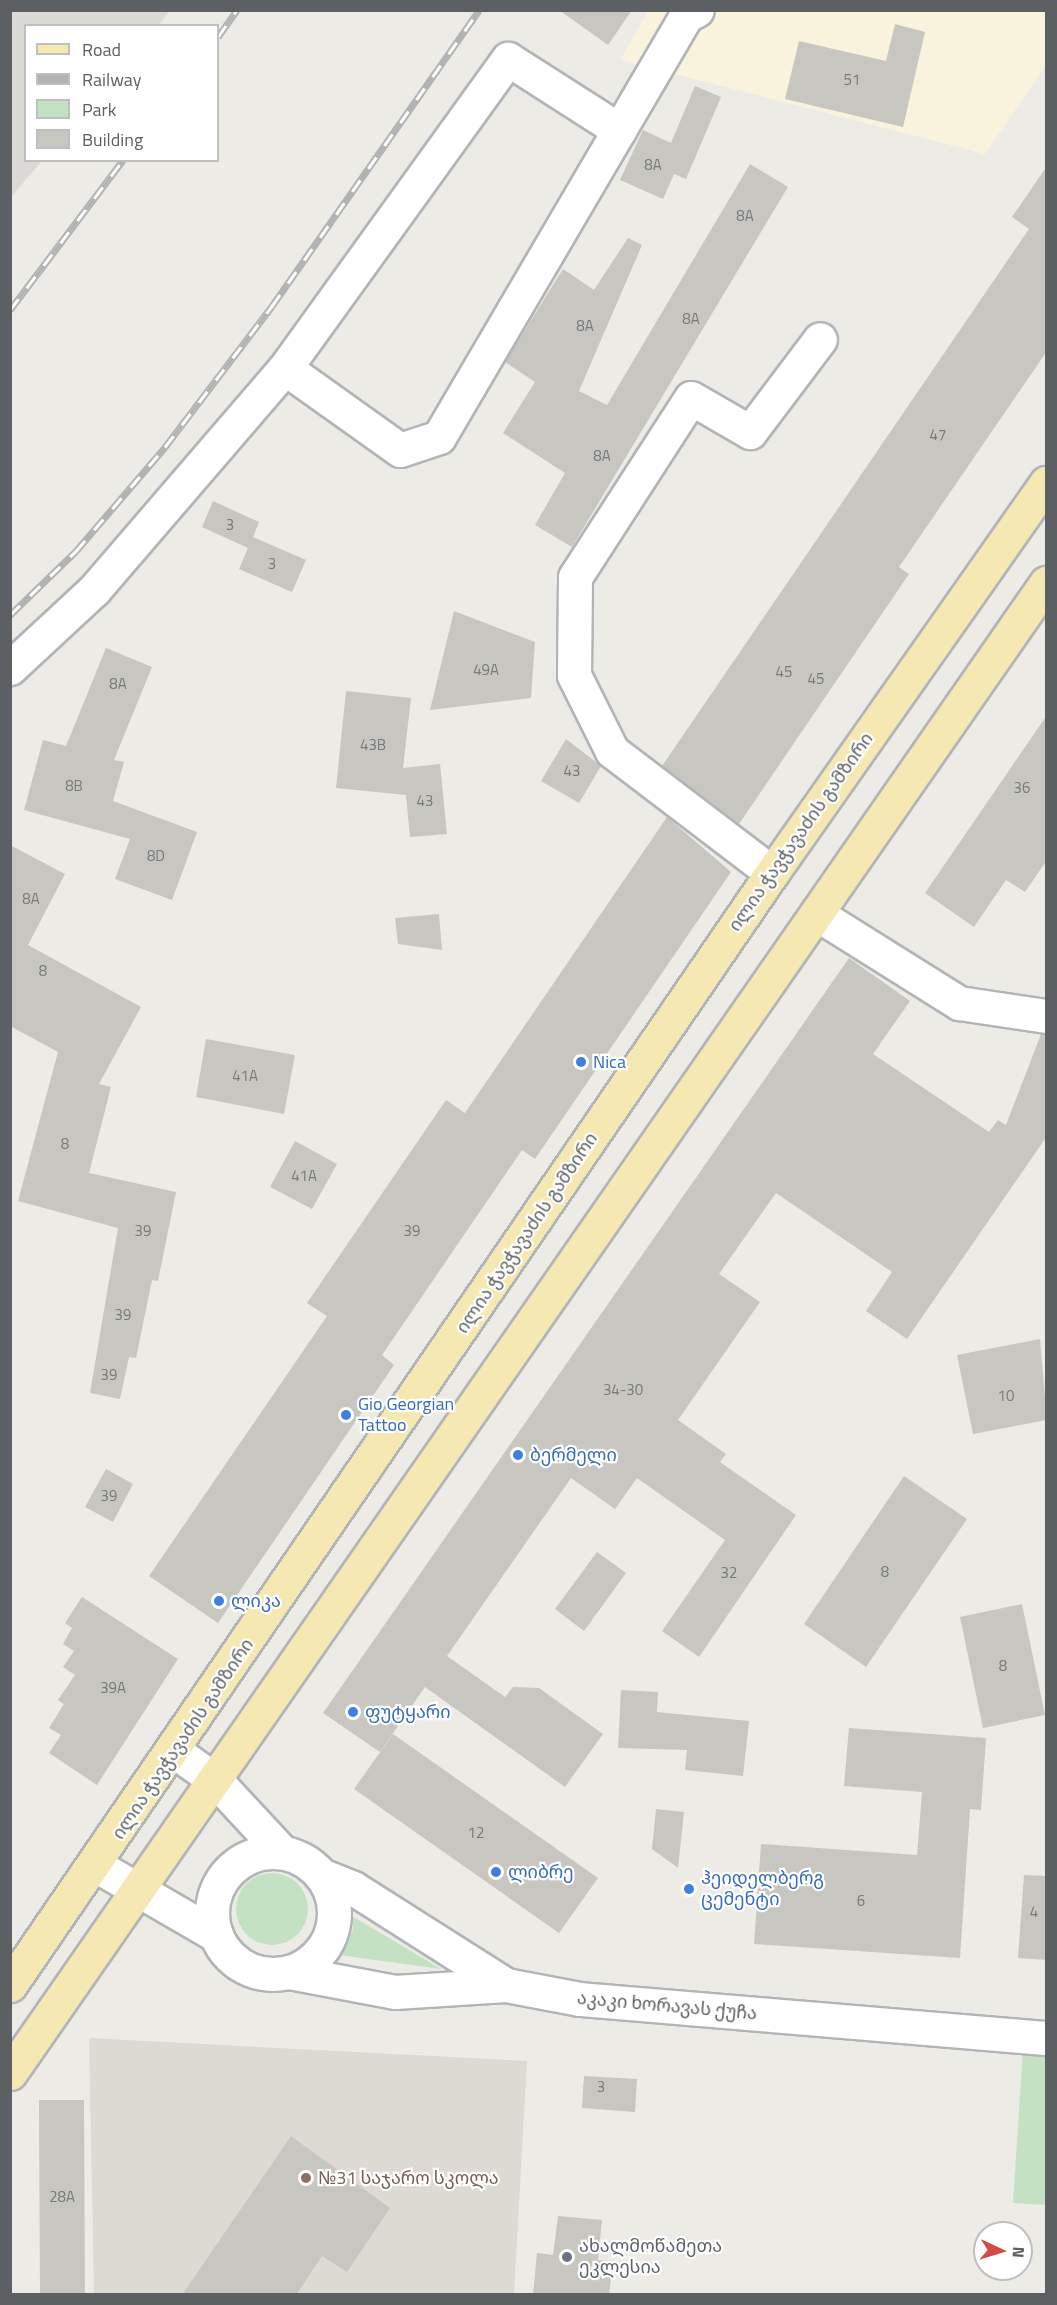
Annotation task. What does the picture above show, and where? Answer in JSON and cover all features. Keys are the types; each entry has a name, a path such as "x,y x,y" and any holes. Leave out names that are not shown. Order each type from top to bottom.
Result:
{"main road":[{"name":"ილია ჭავჭავაძის გამზირი","path":"10,1985 97,1866 772,873 1047,483"},
{"path":"10,2073 1047,583"}],"street":[{"path":"285,368 400,450 439,437 687,15 697,10"},
{"path":"10,668 94,590 285,368 508,59 620,130"},
{"path":"772,873 612,751 574,675 575,577 691,398 750,432 820,339"},
{"path":"817,914 959,1003 1047,1016"},
{"path":"174,1751 216,1780 282,1852 321,1875 352,1888 506,1984"},
{"path":"282,1852 256,1854 234,1865 219,1885 212,1910 216,1935 228,1955 248,1969 290,1972 315,1957 331,1932 334,1913 321,1875"},
{"path":"97,1866 136,1893 216,1935"},
{"name":"აკაკი ხორავას ქუჩა","path":"290,1972 395,1992 506,1984 580,1999 1047,2038"}],"shaded area":[{"path":"11,10 170,11 159,24 24,24 24,162 41,162 11,197"},
{"path":"648,11 1046,11 1046,65 985,154 620,60"},
{"name":"№31 საჯარო სკოლა","path":"89,2038 527,2061 514,2294 94,2294"}],"green space":[{"path":"272,1873 292,1879 302,1889 308,1909 302,1929 292,1939 272,1945 252,1939 242,1929 236,1909 242,1889 252,1879"},
{"path":"352,1916 441,1969 339,1955 353,1930"},
{"path":"1023,2050 1046,2051 1046,2205 1013,2203"}],"building":[{"path":"559,10 632,10 608,45"},
{"path":"895,24 925,32 903,127 785,99 799,41 886,61"},
{"path":"695,86 721,97 686,179 674,174 663,199 620,180 643,130 671,143"},
{"path":"750,164 788,187 572,547 535,525 565,473 503,433 535,382 505,362 563,269 594,290 628,238 642,245 579,391 607,405"},
{"path":"1047,166 1047,351 899,567 909,574 739,824 662,766 1029,229 1012,217"},
{"path":"213,501 259,522 253,537 306,560 292,592 239,569 248,548 202,527"},
{"path":"454,611 535,642 531,698 430,710"},
{"path":"106,648 152,667 114,760 124,762 113,801 197,832 172,900 115,879 130,839 24,810 43,740 66,746"},
{"path":"346,691 411,698 403,768 440,764 447,834 410,837 406,795 336,788"},
{"path":"1047,715 1047,860 1025,892 1006,880 974,927 925,893"},
{"path":"566,739 601,766 579,803 541,781"},
{"path":"667,817 731,872 535,1159 522,1150 382,1355 394,1365 218,1623 149,1576 327,1316 307,1303 446,1100 465,1113"},
{"path":"10,845 65,874 28,945 141,1007 99,1084 111,1087 89,1173 176,1192 158,1281 152,1280 136,1358 129,1357 120,1399 90,1393 118,1228 18,1201 58,1052 10,1026"},
{"path":"439,914 442,950 398,944 395,918"},
{"path":"849,958 910,1001 873,1054 989,1132 998,1120 1006,1125 1041,1034 1047,1034 1047,1136 907,1339 866,1311 892,1272 776,1193 719,1274 760,1302 678,1420 726,1454 720,1462 796,1515 699,1657 662,1631 725,1540 637,1478 615,1509 571,1478 447,1656 505,1697 513,1687 539,1688 603,1734 565,1787 425,1687 380,1752 323,1713"},
{"path":"206,1039 295,1055 284,1114 196,1097"},
{"path":"295,1141 337,1164 312,1209 270,1187"},
{"path":"1040,1339 1047,1420 973,1434 957,1355"},
{"path":"106,1469 133,1484 113,1522 85,1507"},
{"path":"904,1476 967,1519 866,1667 804,1624"},
{"path":"597,1552 626,1573 584,1631 555,1609"},
{"path":"82,1597 178,1659 97,1785 49,1753 61,1735 49,1728 64,1704 58,1700 75,1675 63,1667 74,1651 63,1644 72,1628 65,1623"},
{"path":"1022,1604 1045,1715 983,1728 960,1617"},
{"path":"621,1690 658,1692 657,1712 749,1721 743,1776 685,1770 687,1750 618,1748"},
{"path":"849,1728 986,1738 981,1810 970,1809 960,1958 754,1944 761,1844 917,1855 922,1792 844,1786"},
{"path":"393,1734 598,1878 559,1933 354,1789"},
{"path":"656,1809 684,1812 678,1868 652,1849"},
{"path":"1024,1875 1047,1876 1047,1960 1018,1958"},
{"path":"584,2076 637,2079 635,2112 582,2108"},
{"path":"39,2100 84,2100 85,2295 40,2295"},
{"path":"291,2136 390,2208 347,2272 322,2256 296,2295 182,2295"},
{"name":"ახალმოწამეთა ეკლესია","path":"558,2216 602,2220 598,2260 613,2261 609,2295 533,2295 537,2253 553,2255"}],"railway":[{"path":"219,36 237,10"},
{"path":"10,615 76,551 165,447 272,306 479,10"},
{"path":"10,310 121,162"}],"place":[{"name":"Nica","path":"581,1062"},
{"name":"Gio Georgian Tattoo","path":"346,1415"},
{"name":"ბერმელი","path":"518,1455"},
{"name":"ლიკა","path":"219,1601"},
{"name":"ფუტყარი","path":"353,1712"},
{"name":"ლიბრე","path":"496,1872"},
{"name":"ჰეიდელბერგ ცემენტი","path":"689,1889"},
{"name":"№31 საჯარო სკოლა","path":"306,2178"},
{"name":"ახალმოწამეთა ეკლესია","path":"567,2257"}]}
